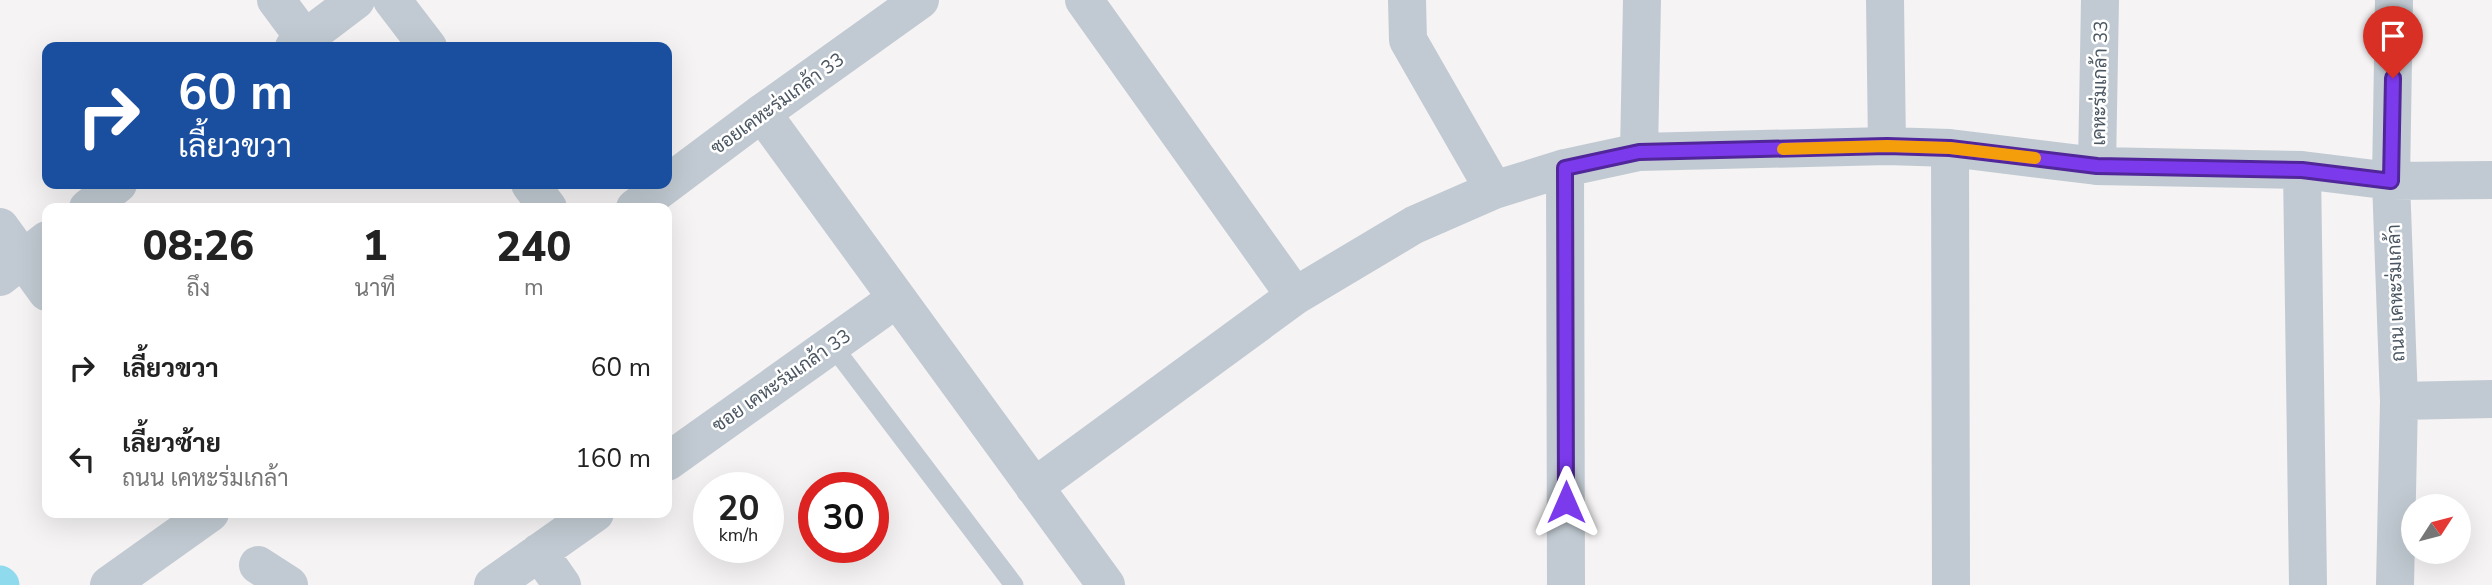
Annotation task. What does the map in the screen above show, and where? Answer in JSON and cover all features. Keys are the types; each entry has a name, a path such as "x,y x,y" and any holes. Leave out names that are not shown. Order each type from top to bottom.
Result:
{"street":[{"path":"275,0 298,42"},
{"path":"300,42 356,0"},
{"path":"392,0 424,42"},
{"name":"ซอยเคหะร่มเกล้า 33","path":"672,180 920,0"},
{"path":"1084,0 1296,296"},
{"path":"1378,0 1408,40 1494,190"},
{"path":"1407,0 1408,40"},
{"path":"1639,152 1642,0"},
{"path":"1885,0 1887,146"},
{"name":"เคหะร่มเกล้า 33","path":"2097,166 2100,0"},
{"name":"ถนน เคหะร่มเกล้า","path":"2394,0 2391,181 2399,401 2395,585"},
{"path":"762,113 1106,585"},
{"path":"1034,487 1296,296 1414,225 1494,190 1565,168 1639,152 1887,146 1950,148 2097,166 2302,170 2391,181 2492,180"},
{"path":"1950,148 1951,585"},
{"path":"1565,168 1566,585"},
{"path":"2302,170 2308,585"},
{"path":"94,203 112,189"},
{"name":"ซอยเคหะร่มเกล้า 33","path":"642,203 660,189"},
{"path":"0,227 42,285"},
{"name":"ซอย เคหะร่มเกล้า 33","path":"672,458 896,299"},
{"path":"2399,401 2492,399"},
{"path":"109,585 203,518"},
{"path":"493,585 588,518"},
{"path":"539,552 562,585"}],"lane":[{"path":"831,345 1014,585"}],"slow traffic":[{"path":"1783,149 1887,146 1950,148 2035,158"}],"route":[{"path":"1566,502 1565,168 1639,152 1887,146 1950,148 2097,166 2302,170 2391,181 2393,78"}]}
